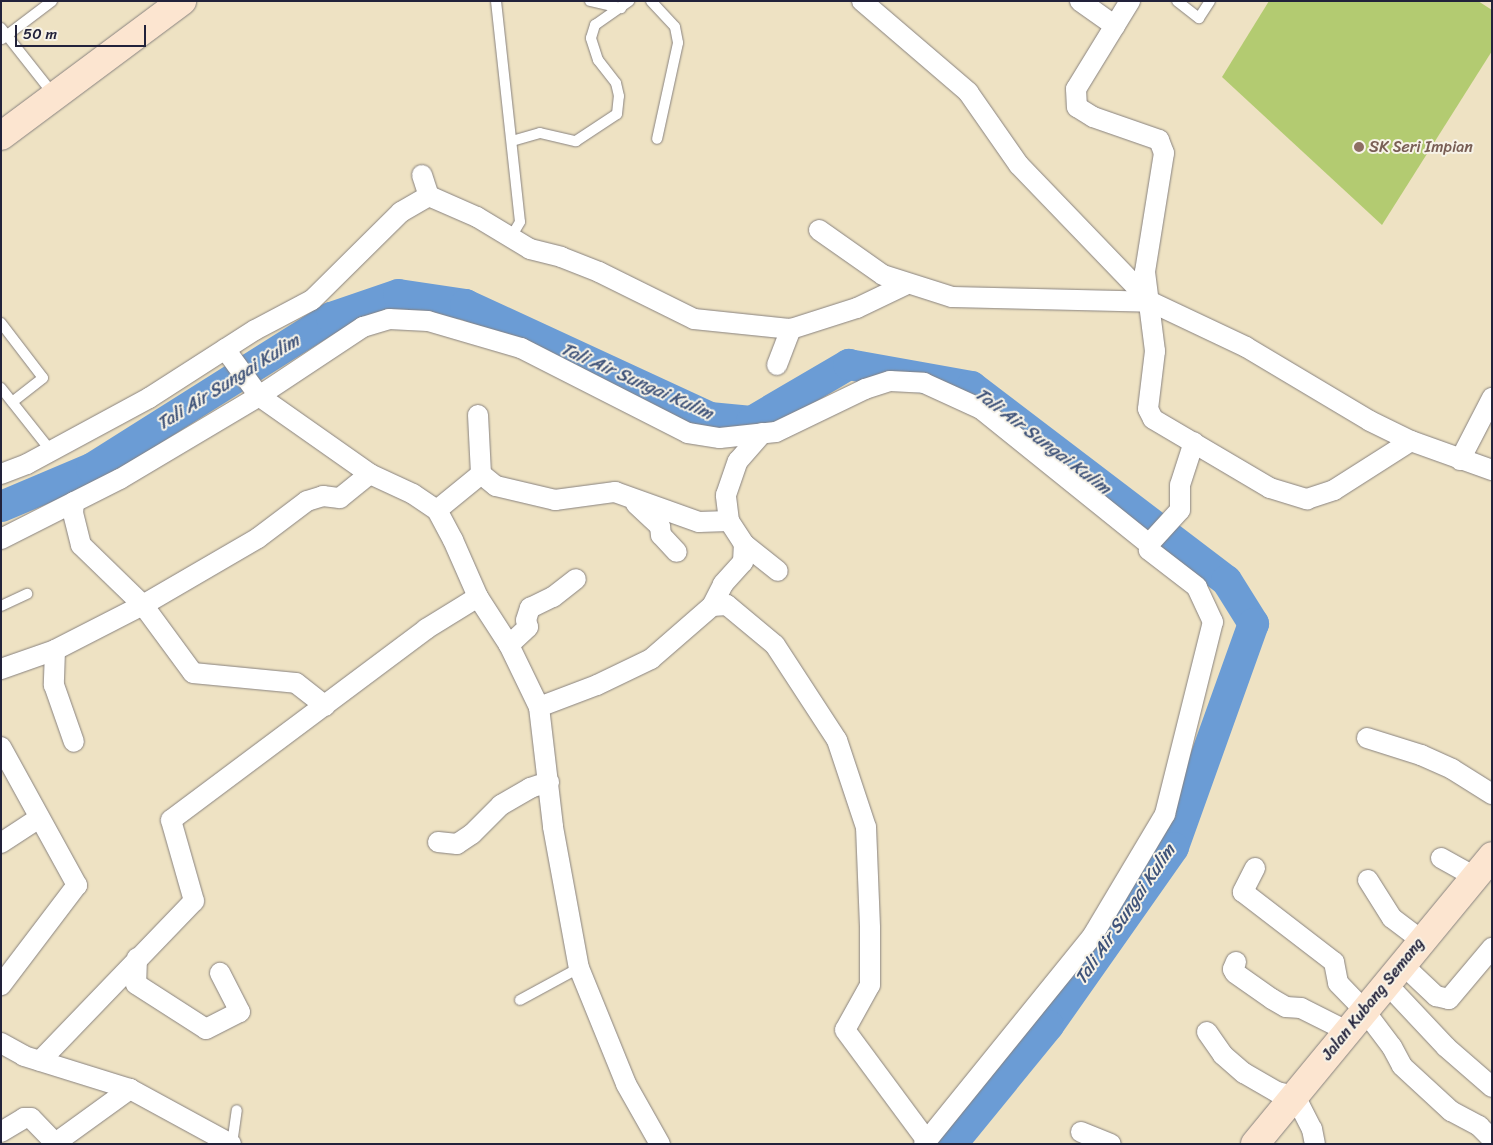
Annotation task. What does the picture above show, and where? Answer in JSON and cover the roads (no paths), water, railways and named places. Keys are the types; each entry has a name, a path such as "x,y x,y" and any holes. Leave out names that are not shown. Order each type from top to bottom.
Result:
{"main road":[{"path":"1,136 182,1"},
{"name":"Jalan Kubang Semang","path":"1255,1144 1483,866"}],"street":[{"path":"862,1 968,92 1019,165 1151,302 1246,347 1370,421 1411,441 1492,470"},
{"path":"1080,1 1115,26"},
{"path":"1130,1 1076,89 1077,107 1093,117 1159,140 1164,153 1145,272 1151,302 1155,351 1148,409 1154,419 1270,488 1307,500 1334,490 1411,441"},
{"path":"422,175 429,196 511,237 530,249 562,257 599,272 694,319 791,329 857,308 907,284"},
{"path":"1,474 51,452 149,398 228,353 312,300 401,212 429,196"},
{"path":"819,230 883,275 952,297 1151,302"},
{"path":"1,539 120,479 363,327 389,319 428,321 522,348 688,432 720,438 776,432 866,389 890,381 924,383 981,409 1152,541"},
{"path":"777,365 791,329"},
{"path":"228,353 258,394 370,474 413,494 437,510 478,597 509,644 539,707 553,827 579,968 626,1084 660,1144"},
{"path":"1460,460 1492,398"},
{"path":"478,415 481,474 496,486 555,500 615,492 699,522 729,521"},
{"path":"762,433 738,461 726,495 729,521 744,544 778,571"},
{"path":"712,606 727,605 775,645 837,740 866,828 870,928 870,985 845,1030 925,1141 1093,935 1165,814 1213,622 1197,587 1149,550 1152,541 1180,510 1180,485 1194,442"},
{"path":"1,669 55,650 143,605 258,538 307,501 323,496 340,498 370,474"},
{"path":"437,510 481,474"},
{"path":"615,492 645,510 660,526 661,535 678,552"},
{"path":"74,502 73,513 81,546 143,605 193,673 296,683 325,706"},
{"path":"539,707 597,685 651,659 712,606 723,584 743,562 744,544"},
{"path":"509,644 528,627 526,620 530,608 553,597 576,579"},
{"path":"40,1061 194,900 171,820 426,629 478,597"},
{"path":"55,650 54,685 74,742"},
{"path":"1366,738 1436,762 1492,794"},
{"path":"1,747 77,884 1,984"},
{"path":"438,842 456,844 472,834 500,805 530,788 549,782"},
{"path":"1,843 40,818"},
{"path":"1441,858 1483,866"},
{"path":"1255,868 1243,892 1334,962 1338,984 1356,1021"},
{"path":"1368,880 1392,918 1421,940"},
{"path":"1394,974 1436,996 1449,999 1492,948"},
{"path":"137,958 136,984 206,1029 240,1012 220,973"},
{"path":"1236,962 1233,969 1236,973 1286,1007 1301,1008 1356,1021 1392,1047 1402,1066 1451,1111 1479,1126 1492,1138"},
{"path":"1394,974 1446,1047 1492,1087"},
{"path":"1207,1032 1223,1055 1244,1073 1277,1092 1295,1096 1312,1129 1315,1144"},
{"path":"1,1043 40,1061 130,1089 231,1144"},
{"path":"1,1132 24,1118 31,1118 55,1144 130,1089"},
{"path":"1080,1132 1111,1144"}],"lane":[{"path":"52,1 3,34 55,96"},
{"path":"496,1 520,222 511,237"},
{"path":"590,1 625,4"},
{"path":"651,1 675,27 678,42 657,139"},
{"path":"1177,1 1199,18 1210,1"},
{"path":"512,141 540,133 576,142 617,114 619,96 616,83 598,60 591,38 595,25 625,4"},
{"path":"1,323 43,378 12,402"},
{"path":"1,388 51,452"},
{"path":"1,606 27,594"},
{"path":"520,1000 579,968"},
{"path":"231,1144 236,1110"}],"waterway":[{"name":"Tali Air Sungai Kulim","path":"1,506 91,468 331,317 398,294 465,304 709,417 751,421 848,364 971,386 1226,580 1253,623 1173,847 1048,1025 951,1144"}],"place":[{"name":"SK Seri Impian","path":"1359,147"}]}
